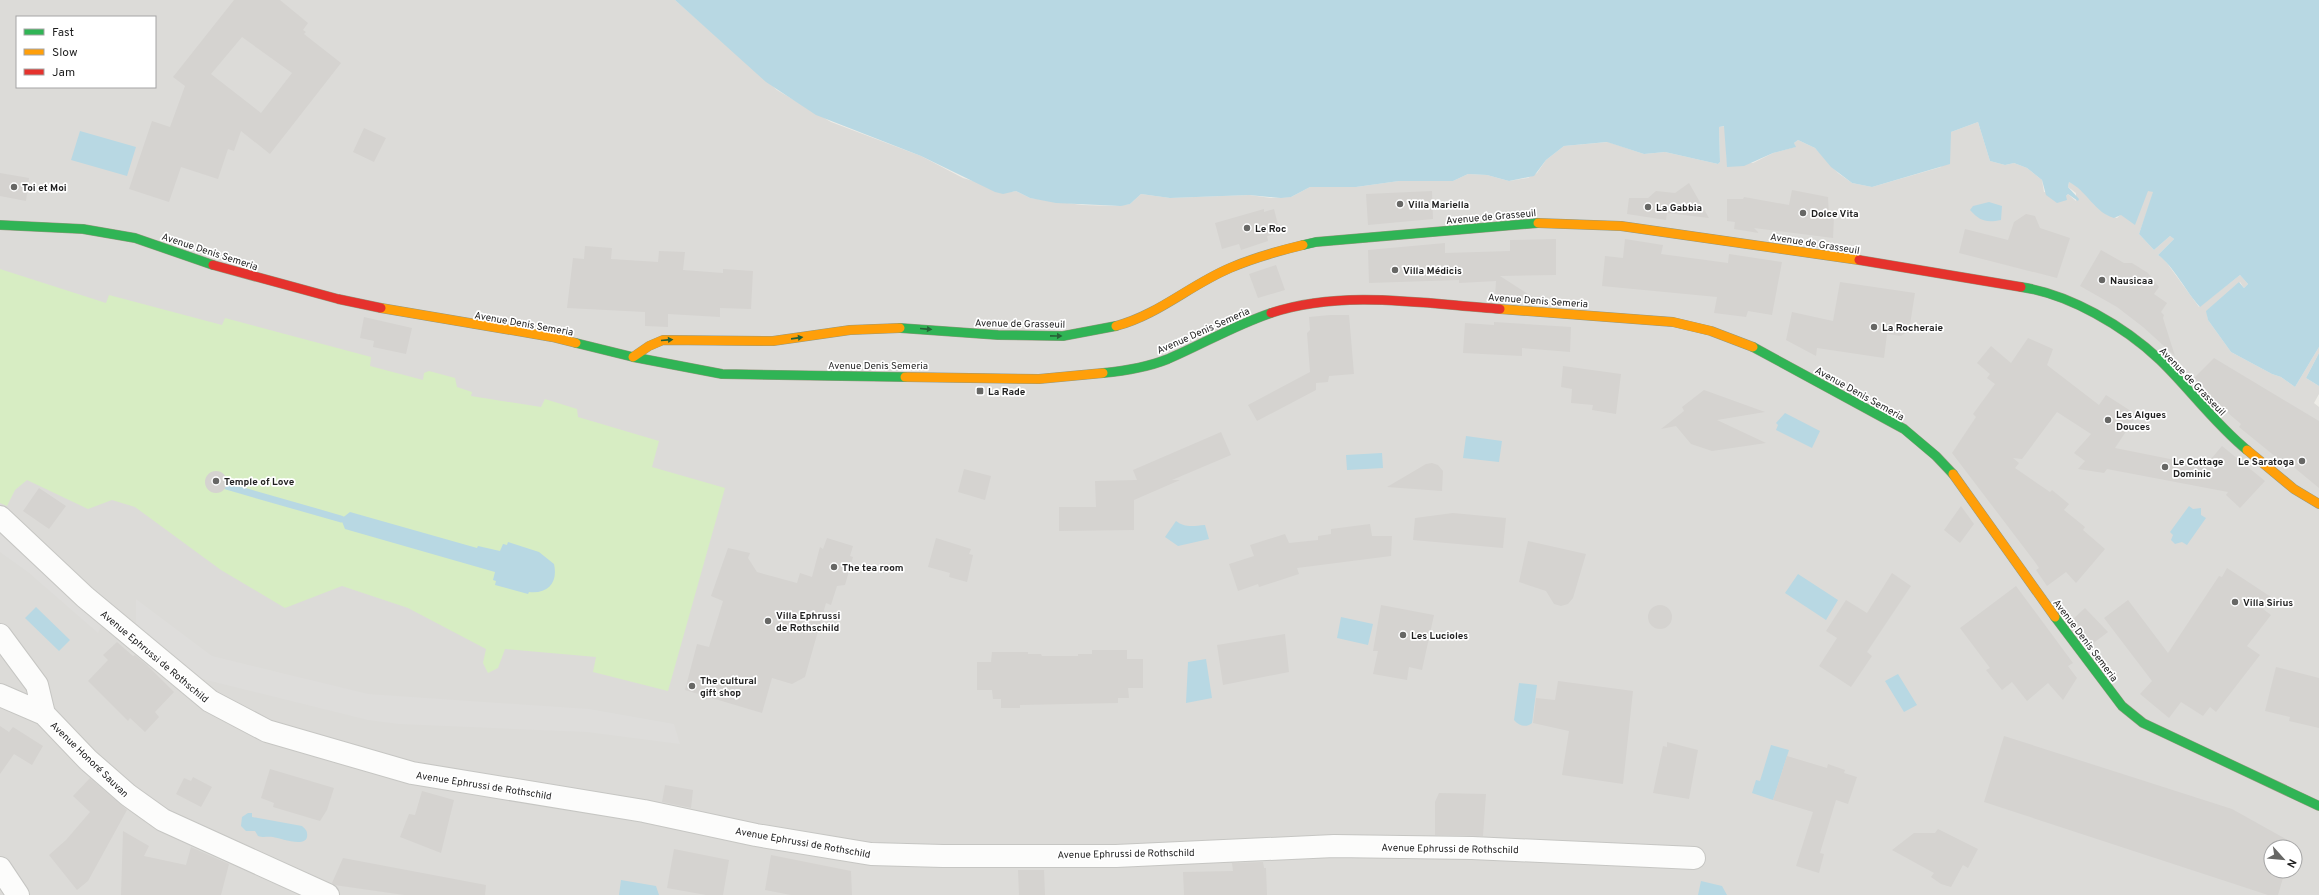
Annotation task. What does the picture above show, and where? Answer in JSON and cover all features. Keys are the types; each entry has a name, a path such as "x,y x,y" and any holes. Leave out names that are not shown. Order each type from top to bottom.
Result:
{"main road":[{"name":"Avenue de Grasseuil","path":"633,358 649,346 663,340 773,341 850,330 911,327 998,335 1063,336 1107,329 1137,321 1229,268 1271,253 1316,242 1531,222 1621,226 1824,255 2042,290 2101,316 2136,341 2159,359 2229,435 2294,489 2319,504"},
{"name":"Avenue Denis Semeria","path":"0,225 83,229 135,238 229,270 338,299 412,315 552,337 633,358 722,374 1039,379 1120,371 1167,359 1245,322 1275,312 1310,304 1370,300 1673,322 1711,331 1751,346 1904,429 1923,442 1940,459 2100,679 2132,715 2143,723 2319,806"}],"street":[{"name":"Avenue Ephrussi de Rothschild","path":"0,517 85,597 210,701 267,731 412,773 644,811 756,835 871,854 943,856 1116,856 1334,846 1472,848 1694,858"},
{"name":"Avenue Honoré Sauvan","path":"0,635 37,685 44,714 88,760 128,795 163,820 328,895"},
{"path":"0,695 44,714"},
{"path":"0,868 18,895"}],"shaded area":[{"path":"0,0 675,0 777,90 831,122 921,156 963,178 1011,192 1016,191 1030,198 1082,205 1115,206 1130,204 1141,194 1170,198 1249,195 1271,198 1291,197 1310,187 1356,187 1399,181 1453,181 1468,174 1487,175 1509,181 1528,178 1537,173 1546,160 1564,146 1608,142 1644,154 1665,152 1718,164 1720,162 1719,127 1725,126 1727,162 1753,163 1773,153 1795,147 1794,143 1798,140 1815,148 1838,173 1852,183 1872,187 1941,167 1951,132 1978,122 1990,161 2005,165 2014,163 2027,168 2042,180 2044,192 2066,196 2068,194 2076,201 2076,193 2068,187 2069,182 2076,185 2107,215 2117,218 2148,190 2154,192 2139,234 2154,250 2170,236 2174,239 2158,255 2164,259 2199,307 2240,275 2248,284 2244,288 2240,282 2207,313 2208,320 2231,352 2272,374 2281,377 2295,387 2319,347 2319,353 2306,378 2319,386 2319,394 2314,403 2319,407 2319,895 0,895"},
{"path":"0,518 107,613 98,633 28,572 0,552"},
{"path":"136,599 212,656 368,694 589,709 674,724 680,744 587,732 399,724 368,720 198,678 181,668 136,623"}],"green space":[{"path":"0,269 106,303 109,295 222,325 225,318 371,357 370,366 423,380 424,373 429,371 455,378 457,387 472,392 471,396 541,407 545,399 577,409 578,417 659,441 652,467 725,488 668,691 593,672 596,657 505,649 498,668 488,673 483,663 486,649 408,608 342,586 285,608 221,570 135,507 112,500 88,509 27,480 15,490 7,506 0,503"}],"water":[{"path":"675,0 2319,0 2319,347 2295,387 2281,377 2272,374 2231,352 2208,320 2206,311 2239,282 2244,288 2248,284 2240,275 2200,307 2169,265 2158,255 2174,239 2170,236 2154,250 2139,234 2153,192 2148,191 2135,225 2121,215 2114,218 2107,215 2096,207 2081,190 2069,182 2068,187 2079,199 2078,201 2068,194 2066,196 2067,200 2057,203 2046,195 2042,180 2027,168 2014,163 2005,165 1990,161 1978,122 1951,132 1950,164 1872,187 1852,183 1831,167 1815,148 1798,140 1794,143 1796,147 1773,153 1744,166 1727,167 1724,126 1719,127 1720,162 1718,164 1665,152 1644,154 1607,142 1564,146 1546,160 1534,176 1509,181 1487,175 1468,174 1453,181 1399,181 1356,187 1310,187 1291,197 1281,198 1249,195 1170,198 1141,194 1130,204 1121,206 1056,203 1030,198 1016,191 1003,194 995,192 921,156 816,115 766,82"},
{"path":"80,131 136,147 127,176 71,160"},
{"path":"1989,202 2002,206 2001,220 1987,221 1980,219 1970,210 1973,206"},
{"path":"2319,353 2319,386 2306,378"},
{"path":"1785,413 1820,431 1812,448 1776,430 1778,425 1776,423"},
{"path":"1466,436 1502,441 1499,462 1463,458"},
{"path":"1382,453 1383,468 1347,470 1346,455"},
{"path":"2189,506 2193,509 2201,508 2201,515 2206,518 2187,545 2182,542 2175,544 2171,540 2173,535 2170,532"},
{"path":"350,512 477,548 478,546 500,551 503,544 507,545 508,542 539,552 554,564 555,576 547,589 529,592 528,594 495,585 496,581 493,580 495,572 345,529 341,519"},
{"path":"1176,521 1186,526 1205,525 1209,539 1178,546 1165,537"},
{"path":"1798,574 1838,600 1826,620 1785,593"},
{"path":"36,607 70,640 59,651 25,618"},
{"path":"1341,617 1373,624 1368,645 1337,638"},
{"path":"1206,659 1212,698 1186,703 1188,662"},
{"path":"1898,674 1917,705 1904,712 1885,681"},
{"path":"1519,683 1537,685 1532,723 1525,726 1518,724 1514,720"},
{"path":"1771,745 1789,750 1773,800 1752,793 1756,780 1760,781"},
{"path":"248,813 252,813 252,817 302,826 307,833 307,838 304,841 294,842 273,837 260,837 255,831 246,831 241,826 242,817"},
{"path":"621,880 656,886 659,895 619,895"},
{"path":"1701,881 1722,886 1727,895 1698,895"}],"building":[{"path":"234,0 280,0 308,23 303,30 306,32 304,34 341,63 270,154 241,131 234,151 228,149 218,179 181,167 169,202 129,189 152,121 170,127 185,86 173,77","holes":["242,37 292,73 261,113 211,74"]},
{"path":"364,128 386,138 374,162 353,152"},
{"name":"Toi et Moi","path":"0,173 29,178 26,201 0,196"},
{"path":"1689,183 1709,218 1667,213 1666,220 1627,214 1629,198 1648,198 1656,191 1675,193"},
{"path":"1792,190 1828,197 1829,217 1834,217 1833,238 1754,228 1759,233 1734,229 1735,222 1727,221 1727,199 1743,199 1744,197 1789,205"},
{"name":"Villa Mariella","path":"1432,191 1433,219 1368,225 1366,194"},
{"name":"Le Roc","path":"1264,209 1264,212 1274,209 1280,233 1267,236 1268,241 1241,250 1239,244 1222,249 1215,223"},
{"path":"2026,214 2035,216 2040,228 2070,238 2057,278 1959,253 1965,229 2008,240 2014,222"},
{"path":"1556,239 1556,275 1500,276 1537,300 1495,297 1496,281 1459,283 1459,280 1369,283 1368,250 1445,243 1445,253 1510,251 1510,240"},
{"path":"1625,239 1663,245 1661,254 1728,263 1729,254 1782,262 1772,315 1748,311 1746,317 1714,313 1717,297 1602,286 1605,256 1623,258"},
{"path":"585,246 612,248 611,259 658,262 659,251 685,252 683,270 723,273 723,269 753,271 751,309 720,308 720,317 668,314 668,327 645,326 645,312 567,308 573,258 584,259"},
{"path":"2101,250 2124,263 2132,263 2148,273 2159,287 2154,294 2167,303 2161,312 2164,315 2163,318 2175,356 2143,327 2117,307 2080,286"},
{"path":"1276,265 1285,290 1258,298 1249,274"},
{"name":"La Rocheraie","path":"1840,282 1915,293 1909,331 1901,336 1887,334 1884,358 1817,348 1816,356 1786,340 1792,312 1833,321"},
{"path":"1349,315 1354,374 1329,376 1328,382 1316,383 1316,390 1257,421 1248,405 1310,372 1307,333 1310,330 1309,317"},
{"path":"364,317 412,328 406,354 373,347 374,341 360,338"},
{"path":"1494,322 1571,327 1570,352 1522,348 1522,356 1463,353 1465,323 1494,325"},
{"path":"2028,338 2053,349 2047,365 2099,405 2106,395 2137,415 2115,448 2205,466 2222,446 2265,481 2240,508 2226,495 2228,492 2107,469 2104,473 2078,469 2085,461 2074,453 2091,434 2057,412 2022,459 2013,458 2019,463 2015,468 2050,492 2052,490 2069,504 2064,510 2085,527 2083,530 2105,549 2076,583 2066,572 2047,586 2036,570 2039,568 2035,562 1952,453 1976,417 1973,414 1995,384 1987,378 1990,374 1977,363 1991,346 2011,363"},
{"path":"2214,358 2319,421 2319,488 2284,459 2282,462 2239,427 2241,424 2216,403 2194,378"},
{"path":"1563,366 1621,374 1616,414 1592,410 1593,405 1571,403 1572,389 1561,387"},
{"path":"1704,390 1765,412 1717,420 1766,443 1712,451 1691,444 1676,426 1661,429 1684,411 1682,407"},
{"path":"1221,432 1231,455 1172,480 1180,480 1134,500 1134,530 1059,531 1059,507 1096,507 1095,481 1137,480 1133,470"},
{"path":"1432,463 1438,465 1443,471 1442,491 1387,487 1426,464"},
{"path":"964,469 991,476 985,500 958,492"},
{"name":"Temple of Love","path":"216,471 224,474 227,482 224,490 216,493 208,490 205,482 208,474"},
{"path":"39,488 66,506 49,529 23,511"},
{"path":"1961,506 1974,524 1960,543 1944,530"},
{"path":"1453,513 1506,518 1503,548 1413,540 1415,518"},
{"path":"1370,524 1372,536 1392,536 1391,556 1297,568 1299,574 1259,587 1258,584 1238,591 1229,564 1254,556 1250,545 1285,534 1289,543 1318,540 1318,536 1331,534 1331,529"},
{"name":"Villa Ephrussi de Rothschild","path":"827,538 853,546 850,556 853,557 845,585 837,586 831,605 826,603 805,677 792,684 772,678 762,713 685,690 697,644 709,647 723,601 711,596 728,548 750,553 748,558 757,572 797,583 800,573 812,577 820,547 823,549"},
{"path":"936,538 971,549 969,554 973,555 967,582 949,577 950,573 928,567"},
{"path":"1528,541 1586,554 1573,598 1568,604 1561,606 1554,604 1546,591 1519,582"},
{"path":"2227,568 2271,597 2263,609 2271,615 2247,646 2260,655 2216,712 2210,707 2203,716 2181,702 2169,718 2140,694 2152,681 2104,618 2128,600 2168,653 2219,576 2222,577"},
{"path":"1892,573 1911,586 1867,652 1872,656 1851,687 1819,666 1837,638 1826,631 1846,600 1867,613"},
{"path":"2016,586 2073,663 2068,666 2077,678 2063,700 2048,683 2027,701 2012,682 2002,690 1986,670 1990,668 1960,628"},
{"name":"Les Lucioles","path":"1381,605 1434,615 1422,670 1409,667 1407,680 1373,674 1378,651 1373,651"},
{"path":"1660,605 1669,608 1672,617 1669,626 1660,629 1651,626 1648,617 1651,608"},
{"path":"2085,608 2108,632 2091,645 2072,620"},
{"path":"1285,634 1289,672 1223,685 1217,645"},
{"path":"117,642 133,656 135,655 147,665 174,692 155,712 159,717 145,732 130,718 128,721 88,681 108,660 103,655"},
{"path":"1092,650 1127,650 1127,659 1143,659 1143,688 1128,688 1129,698 1118,698 1118,703 1020,705 1020,708 1001,708 1001,699 993,699 992,690 977,690 977,662 991,662 992,652 1028,652 1028,654 1041,654 1042,656 1078,656 1078,654 1092,654"},
{"path":"2276,667 2319,678 2319,728 2289,721 2290,717 2265,711"},
{"path":"1558,681 1633,691 1623,784 1562,775 1569,731 1533,723 1536,698 1555,700"},
{"path":"0,726 9,732 13,727 43,746 32,765 14,754 0,774"},
{"path":"2004,736 2232,809 2286,839 2263,839 2263,879 2283,879 2278,895 2268,895 1984,802"},
{"path":"1667,742 1698,750 1689,799 1653,793 1663,746 1667,747"},
{"path":"1787,756 1827,768 1828,764 1845,770 1844,773 1857,777 1848,804 1836,800 1820,853 1824,854 1819,873 1796,866 1813,812 1773,800"},
{"path":"270,769 334,788 327,810 320,821 273,807 274,803 261,798"},
{"path":"193,777 212,787 201,807 176,794 184,778 191,781"},
{"path":"90,778 127,810 88,881 77,890 49,855 66,840 90,812 73,796"},
{"path":"665,785 693,790 691,808 662,802"},
{"path":"422,791 454,800 441,853 400,837 409,814 415,815"},
{"path":"1439,793 1486,794 1483,836 1435,835 1435,802"},
{"path":"1938,829 1978,849 1968,868 1963,865 1951,887 1941,884 1931,877 1934,873 1892,850 1914,833 1935,833"},
{"path":"123,831 149,846 144,856 186,865 191,847 229,864 221,895 121,895"},
{"path":"674,849 729,860 723,895 706,895 667,888"},
{"path":"771,855 851,871 852,895 791,895 765,890"},
{"path":"343,858 486,885 485,895 404,895 334,885 332,883"},
{"path":"1263,862 1264,868 1266,868 1267,895 1184,895 1183,872 1233,871 1232,863"},
{"path":"1018,870 1044,870 1045,895 1019,895"}],"waterway":[{"path":"226,486 341,519"}],"traffic: fast":[{"path":"1303,245 1316,242 1538,223"},
{"path":"0,225 83,229 135,238 213,265"},
{"path":"2021,287 2039,291 2077,304 2095,313 2130,335 2160,360 2224,429 2247,450"},
{"path":"1103,373 1136,368 1160,362 1245,323 1271,313"},
{"path":"900,328 998,335 1063,336 1116,326"},
{"path":"576,343 633,357 722,374 905,377"},
{"path":"1753,347 1904,429 1936,456 1953,474"},
{"path":"2055,617 2122,706 2143,723 2319,806"}],"traffic: slow":[{"path":"1538,223 1621,226 1859,260"},
{"path":"1116,326 1146,315 1215,275 1230,268 1266,255 1303,245"},
{"path":"381,308 552,337 576,343"},
{"path":"1500,309 1673,322 1711,331 1753,347"},
{"path":"633,357 649,346 663,340 773,341 850,330 900,328"},
{"path":"905,377 1039,379 1103,373"},
{"path":"2247,450 2294,489 2319,504"},
{"path":"1953,474 2055,617"}],"traffic: jam":[{"path":"1859,260 2021,287"},
{"path":"213,265 338,299 381,308"},
{"path":"1271,313 1299,306 1356,300 1385,300 1500,309"}],"place":[{"name":"Toi et Moi","path":"14,187"},
{"name":"Villa Mariella","path":"1400,204"},
{"name":"La Gabbia","path":"1648,207"},
{"name":"Dolce Vita","path":"1803,213"},
{"name":"Le Roc","path":"1247,228"},
{"name":"Villa Médicis","path":"1395,270"},
{"name":"Nausicaa","path":"2102,280"},
{"name":"La Rocheraie","path":"1874,327"},
{"name":"La Rade","path":"980,391"},
{"name":"Les Algues Douces","path":"2108,420"},
{"name":"Le Saratoga","path":"2302,461"},
{"name":"Le Cottage Dominic","path":"2165,467"},
{"name":"Temple of Love","path":"216,481"},
{"name":"The tea room","path":"834,567"},
{"name":"Villa Sirius","path":"2235,602"},
{"name":"Villa Ephrussi de Rothschild","path":"768,621"},
{"name":"Les Lucioles","path":"1403,635"},
{"name":"The cultural gift shop","path":"692,686"}]}
